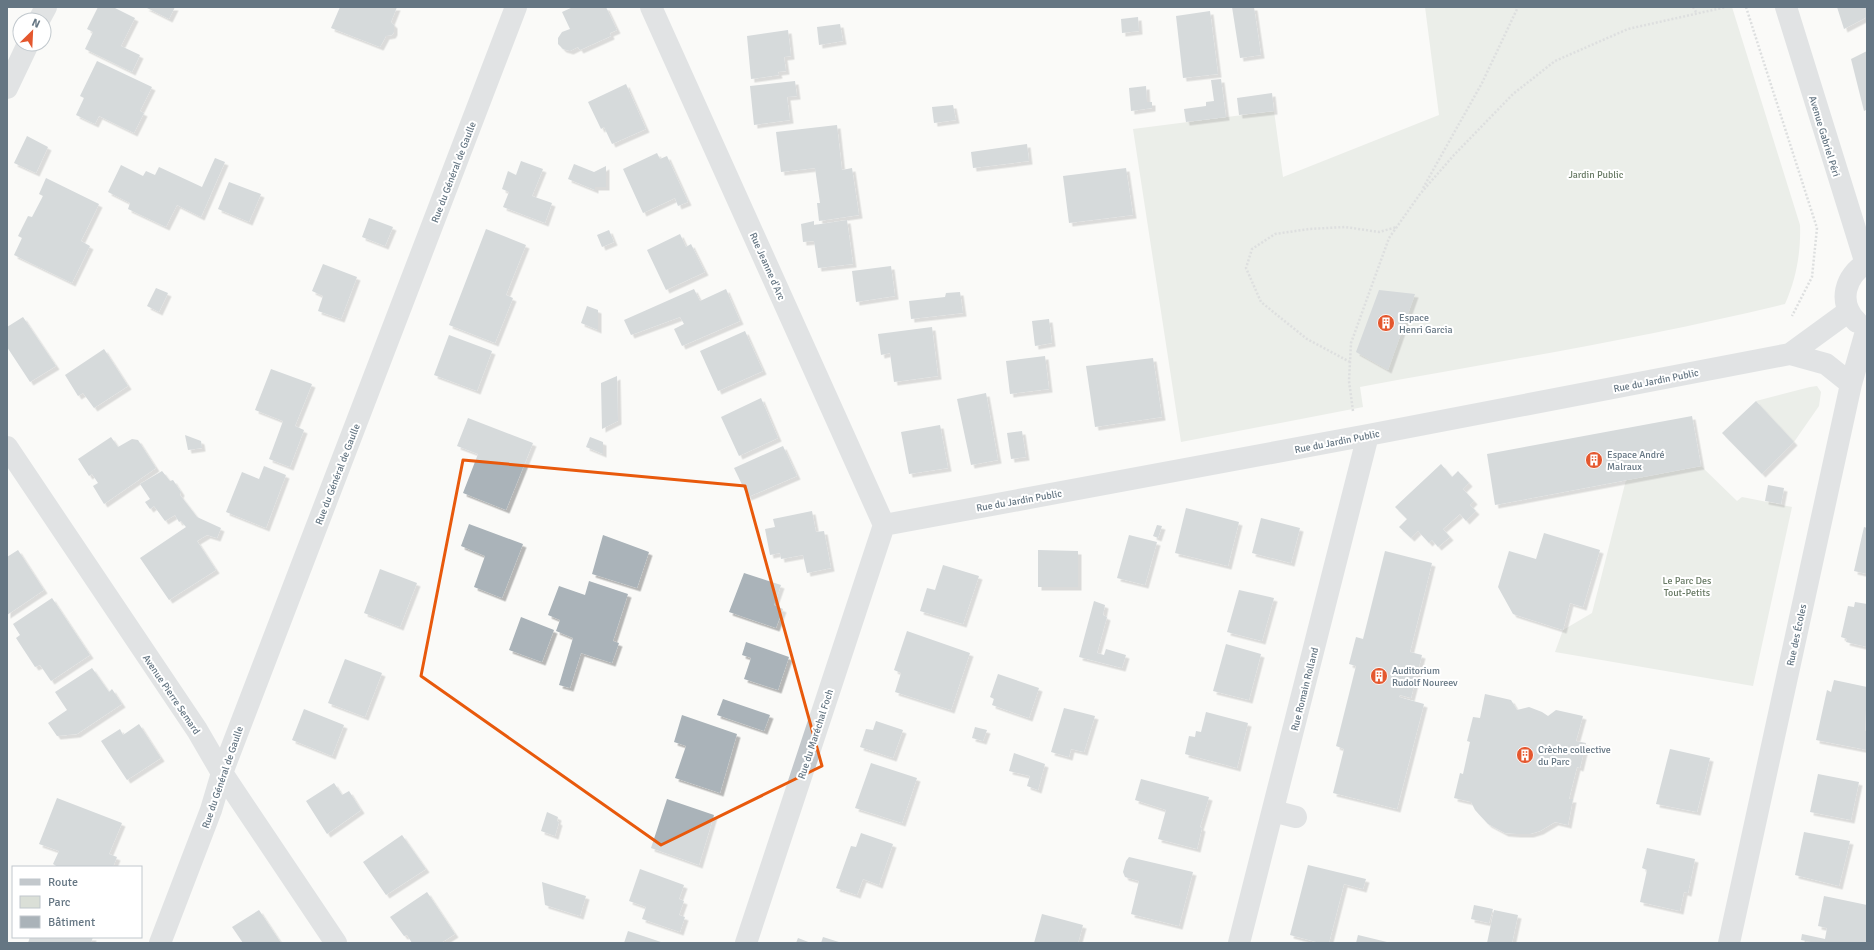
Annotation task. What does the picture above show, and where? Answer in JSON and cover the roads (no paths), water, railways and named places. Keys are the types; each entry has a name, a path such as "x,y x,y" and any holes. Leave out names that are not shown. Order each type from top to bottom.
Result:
{"street":[{"name":"Rue du Général de Gaulle","path":"160,943 211,810 222,773 516,7"},
{"name":"Rue Jeanne d'Arc","path":"651,7 884,525"},
{"name":"Avenue Gabriel Péri","path":"1786,7 1867,264 1856,270 1849,279 1845,300 1849,311"},
{"path":"7,88 24,52"},
{"name":"Rue du Jardin Public","path":"884,525 1363,436 1790,354 1849,311"},
{"path":"1849,311 1853,318 1867,328"},
{"name":"Rue des Écoles","path":"1729,943 1851,384 1867,328"},
{"name":"Rue du Jardin Public","path":"1790,354 1826,364 1851,384"},
{"name":"Rue Romain Rolland","path":"1240,943 1363,436"},
{"name":"Avenue Pierre Semard","path":"7,447 197,730 222,773 336,943"},
{"name":"Rue du Maréchal Foch","path":"746,943 884,525"},
{"path":"1273,811 1296,817"}],"place":[{"name":"Espace Henri Garcia","path":"1386,323"},
{"name":"Espace André Malraux","path":"1594,460"},
{"name":"Auditorium Rudolf Noureev","path":"1379,676"},
{"name":"Crèche collective du Parc","path":"1525,755"}],"park label":[{"name":"Jardin Public","path":"1596,174"},
{"name":"Le Parc Des Tout-Petits","path":"1687,586"}]}
